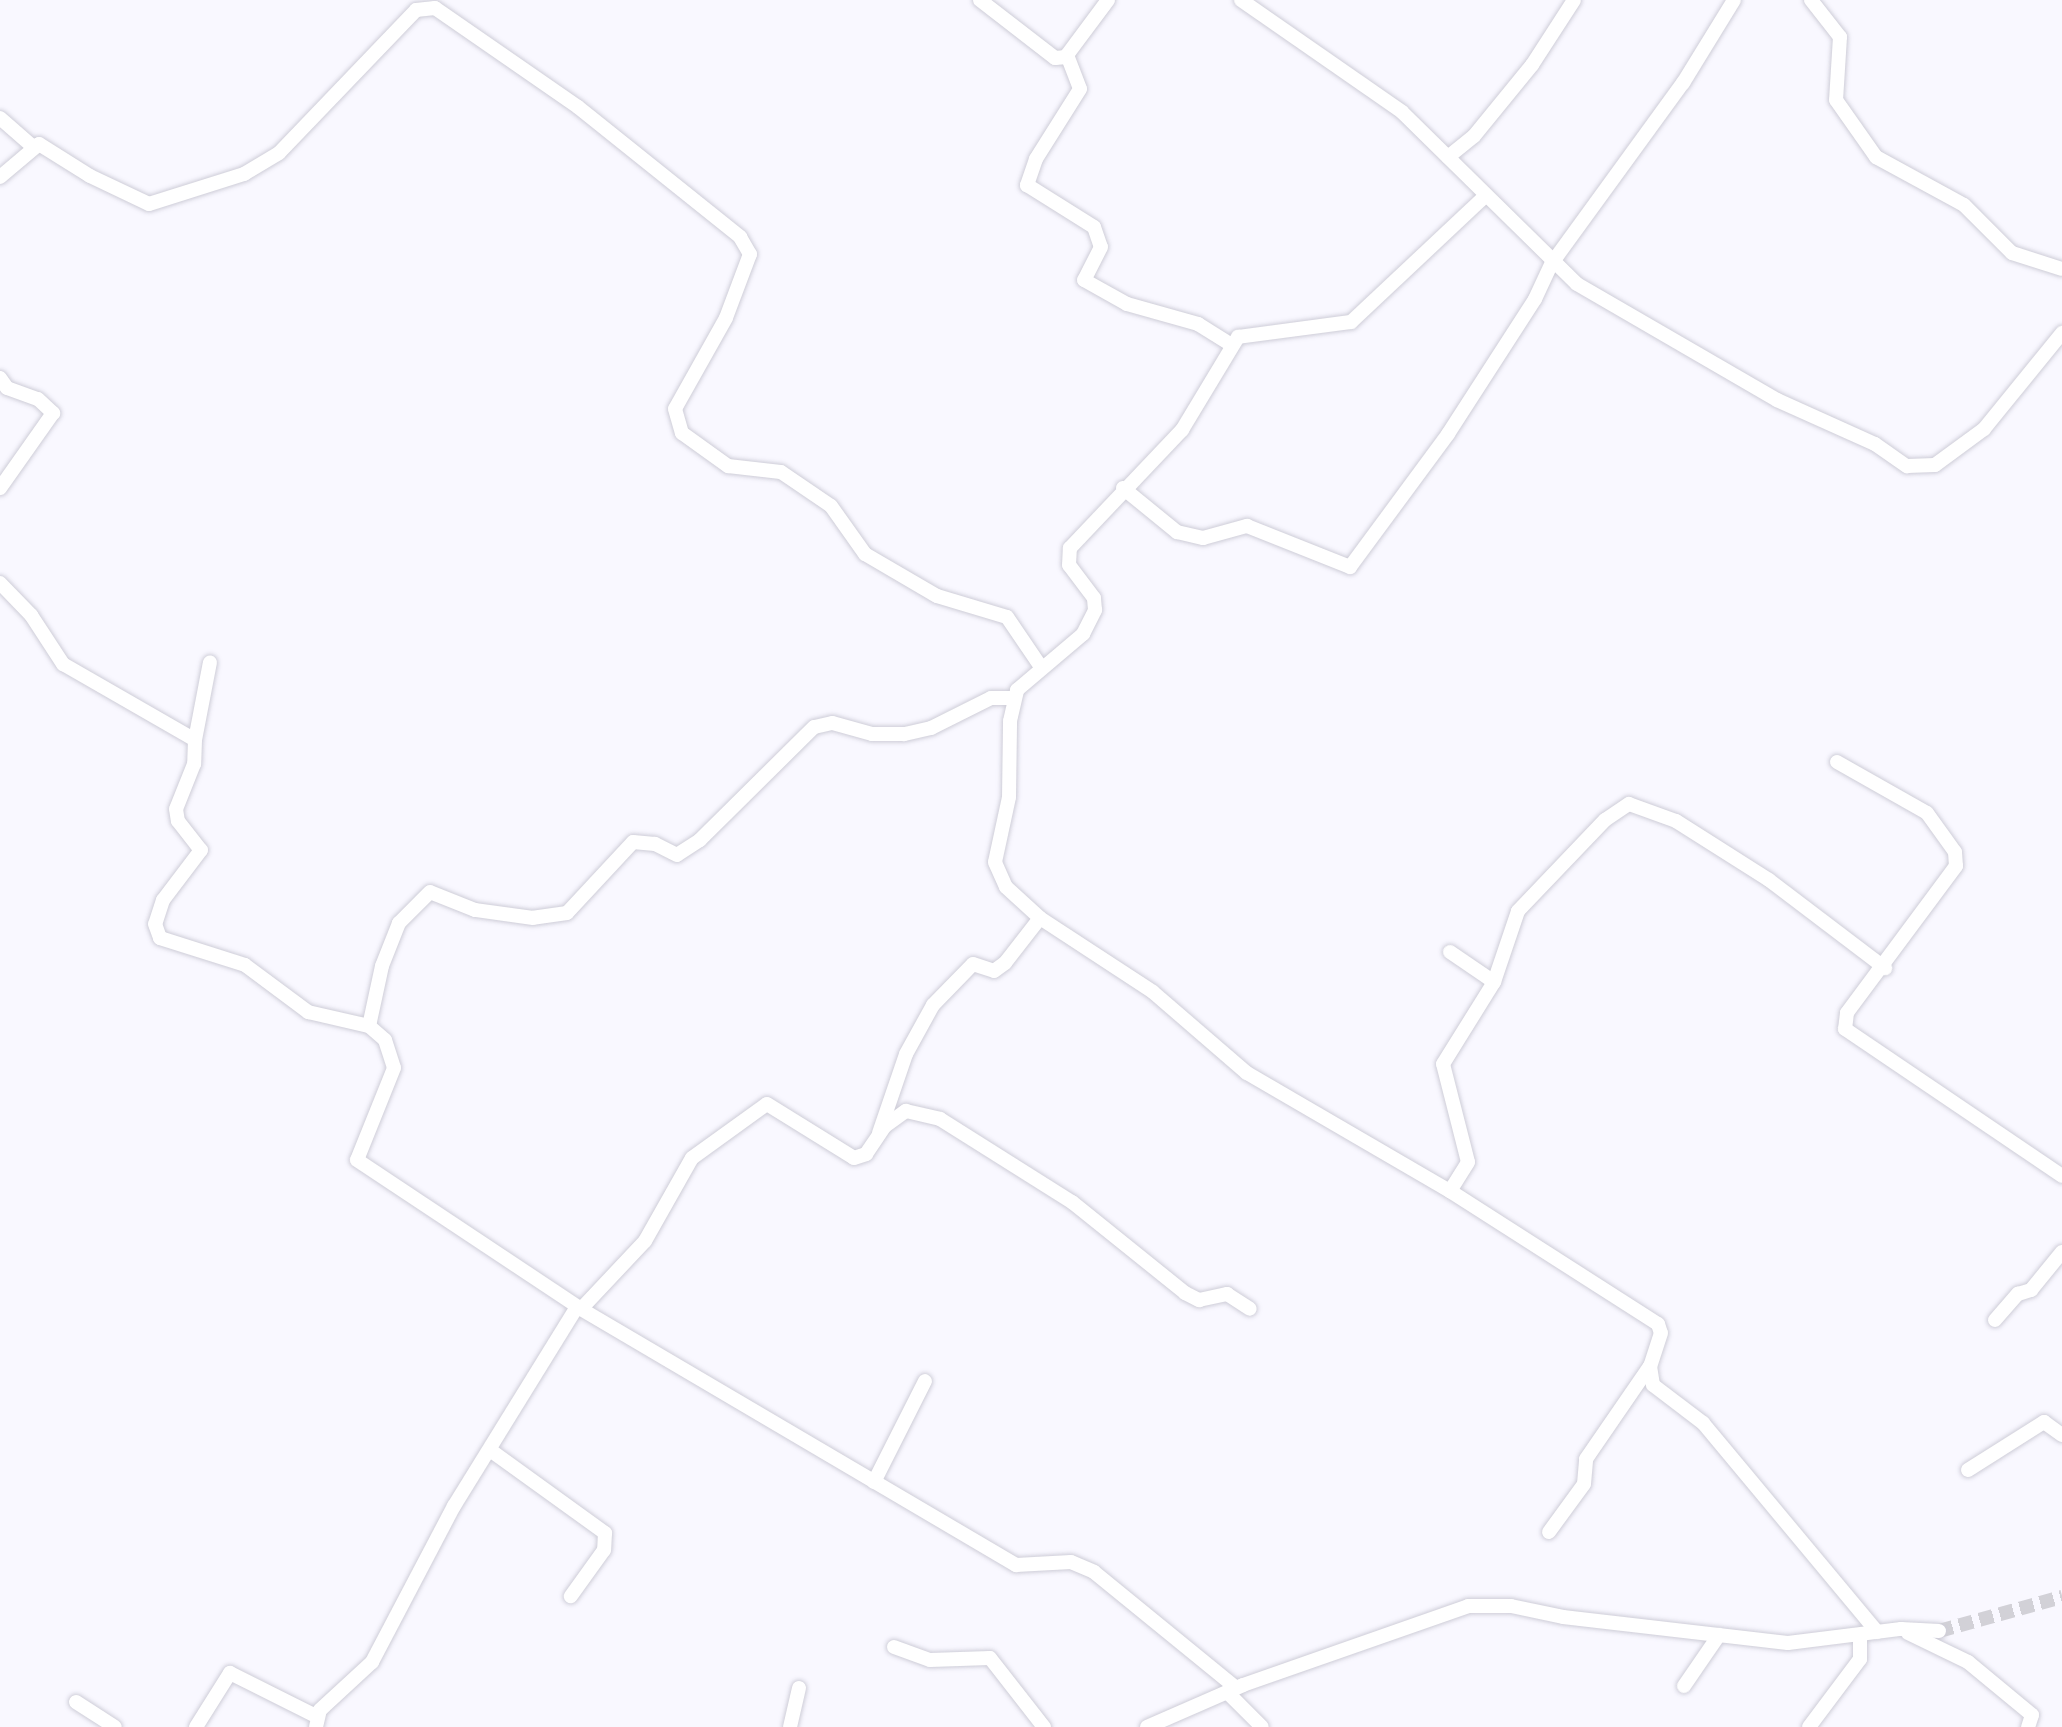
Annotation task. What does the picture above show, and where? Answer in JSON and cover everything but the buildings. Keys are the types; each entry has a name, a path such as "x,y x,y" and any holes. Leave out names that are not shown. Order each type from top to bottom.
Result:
{"street":[{"path":"980,0 1055,58 1067,57 1108,0"},
{"path":"1241,0 1305,49 1388,101 1552,263 1598,298 1764,392 1913,467 1942,461 1984,429 2062,333"},
{"path":"1448,157 1474,136 1532,65 1574,0"},
{"path":"1123,488 1177,532 1203,538 1247,526 1350,567 1455,424 1535,299 1552,263 1683,83 1734,0"},
{"path":"1811,0 1840,37 1836,100 1876,157 1964,205 2012,253 2062,269"},
{"path":"0,118 32,146 45,146 134,199 159,203 244,174 272,158 312,114 342,92 416,10 435,8 578,107 740,237 750,254 726,318 675,409 682,433 728,466 781,472 831,506 865,554 937,596 1007,617 1041,667"},
{"path":"1067,57 1081,87 1036,159 1027,185 1094,227 1101,247 1084,280 1127,304 1198,324 1230,344"},
{"path":"0,177 32,146"},
{"path":"1485,196 1351,322 1246,333 1230,344 1182,430 1123,488 1069,552 1069,565 1094,598 1094,617 1083,634 1020,685 1014,698 1009,797 995,862 1006,887 1040,918 1153,992 1247,1073 1450,1191 1658,1324 1661,1333 1650,1366 1589,1455 1584,1484 1549,1532"},
{"path":"0,378 7,388 38,399 53,413 0,488"},
{"path":"0,583 31,615 63,664 195,740"},
{"path":"210,662 195,740 194,764 176,809 178,821 201,850 163,900 157,934 171,943 245,965 308,1012 369,1026 385,1040 394,1068 360,1144 361,1165 579,1308 1021,1567 1067,1562 1084,1566 1192,1647 1262,1727"},
{"path":"369,1026 393,933 430,892 475,910 533,918 567,913 633,842 655,844 677,855 700,840 814,727 832,723 872,734 904,734 931,728 991,698 1014,698"},
{"path":"1837,762 1927,813 1955,852 1950,879 1885,968 1847,1013 1845,1029 2062,1176"},
{"path":"1450,1191 1468,1162 1443,1066 1494,982 1520,908 1605,820 1629,804 1676,821 1769,880 1885,968"},
{"path":"196,1727 230,1673 316,1721 372,1662 427,1553 579,1308 645,1241 692,1158 762,1106 772,1105 854,1158 869,1151 879,1133 906,1054 933,1005 973,964 994,971 1005,963 1040,918"},
{"path":"1450,952 1494,982"},
{"path":"879,1133 906,1111 940,1119 1072,1202 1185,1293 1199,1300 1227,1294 1250,1309"},
{"path":"1995,1320 2016,1296 2031,1290 2062,1252"},
{"path":"1650,1366 1653,1385 1710,1431 1877,1632"},
{"path":"874,1482 925,1381"},
{"path":"1968,1470 2044,1422 2062,1435"},
{"path":"490,1450 605,1533 604,1550 571,1596"},
{"path":"1147,1727 1232,1690 1468,1606 1511,1606 1563,1617 1797,1644 1901,1629 1939,1631"},
{"path":"1901,1629 1968,1662 2032,1715 2028,1727"},
{"path":"1684,1686 1719,1635"},
{"path":"1809,1727 1863,1654 1860,1636"},
{"path":"894,1647 930,1660 990,1658 1044,1727"},
{"path":"790,1727 799,1688"},
{"path":"76,1702 115,1727"}],"tunnel":[{"path":"1939,1631 2062,1597"}]}
